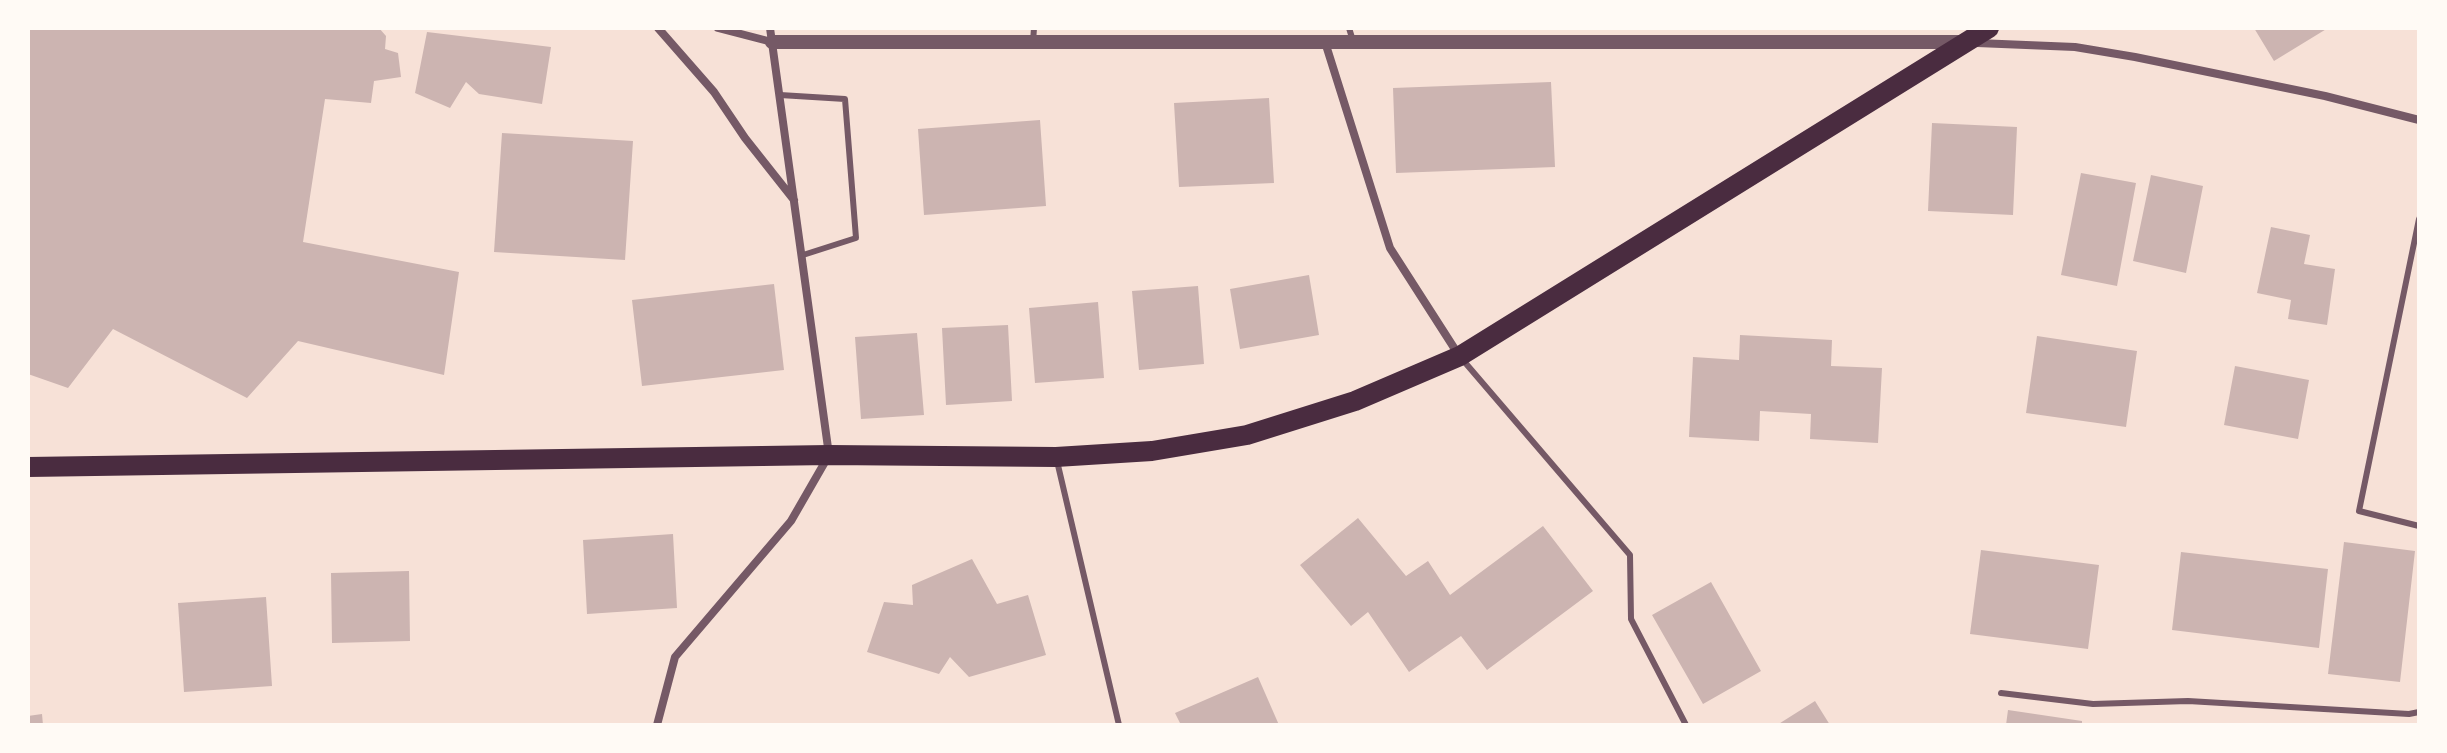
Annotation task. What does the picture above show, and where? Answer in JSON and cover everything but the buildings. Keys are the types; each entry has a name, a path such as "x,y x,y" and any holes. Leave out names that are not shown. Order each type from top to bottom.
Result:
{"main road":[{"path":"28,467 829,455 1056,457 1152,451 1247,435 1355,401 1460,356 1989,28"}],"street":[{"path":"658,28 714,92 745,138 795,201"},
{"path":"718,28 771,35 1184,35 1325,41 1351,35 1968,42 2075,47 2325,96 2419,120"},
{"path":"657,725 675,657 791,521 829,455 771,35"},
{"path":"1325,41 1390,248 1460,356"}],"lane":[{"path":"780,95 845,99 856,238 803,255"},
{"path":"2419,219 2359,511 2419,526"},
{"path":"1460,356 1630,555 1631,619 1686,725"},
{"path":"1056,457 1119,725"},
{"path":"2001,693 2093,704 2188,701 2409,714 2419,712"}]}
